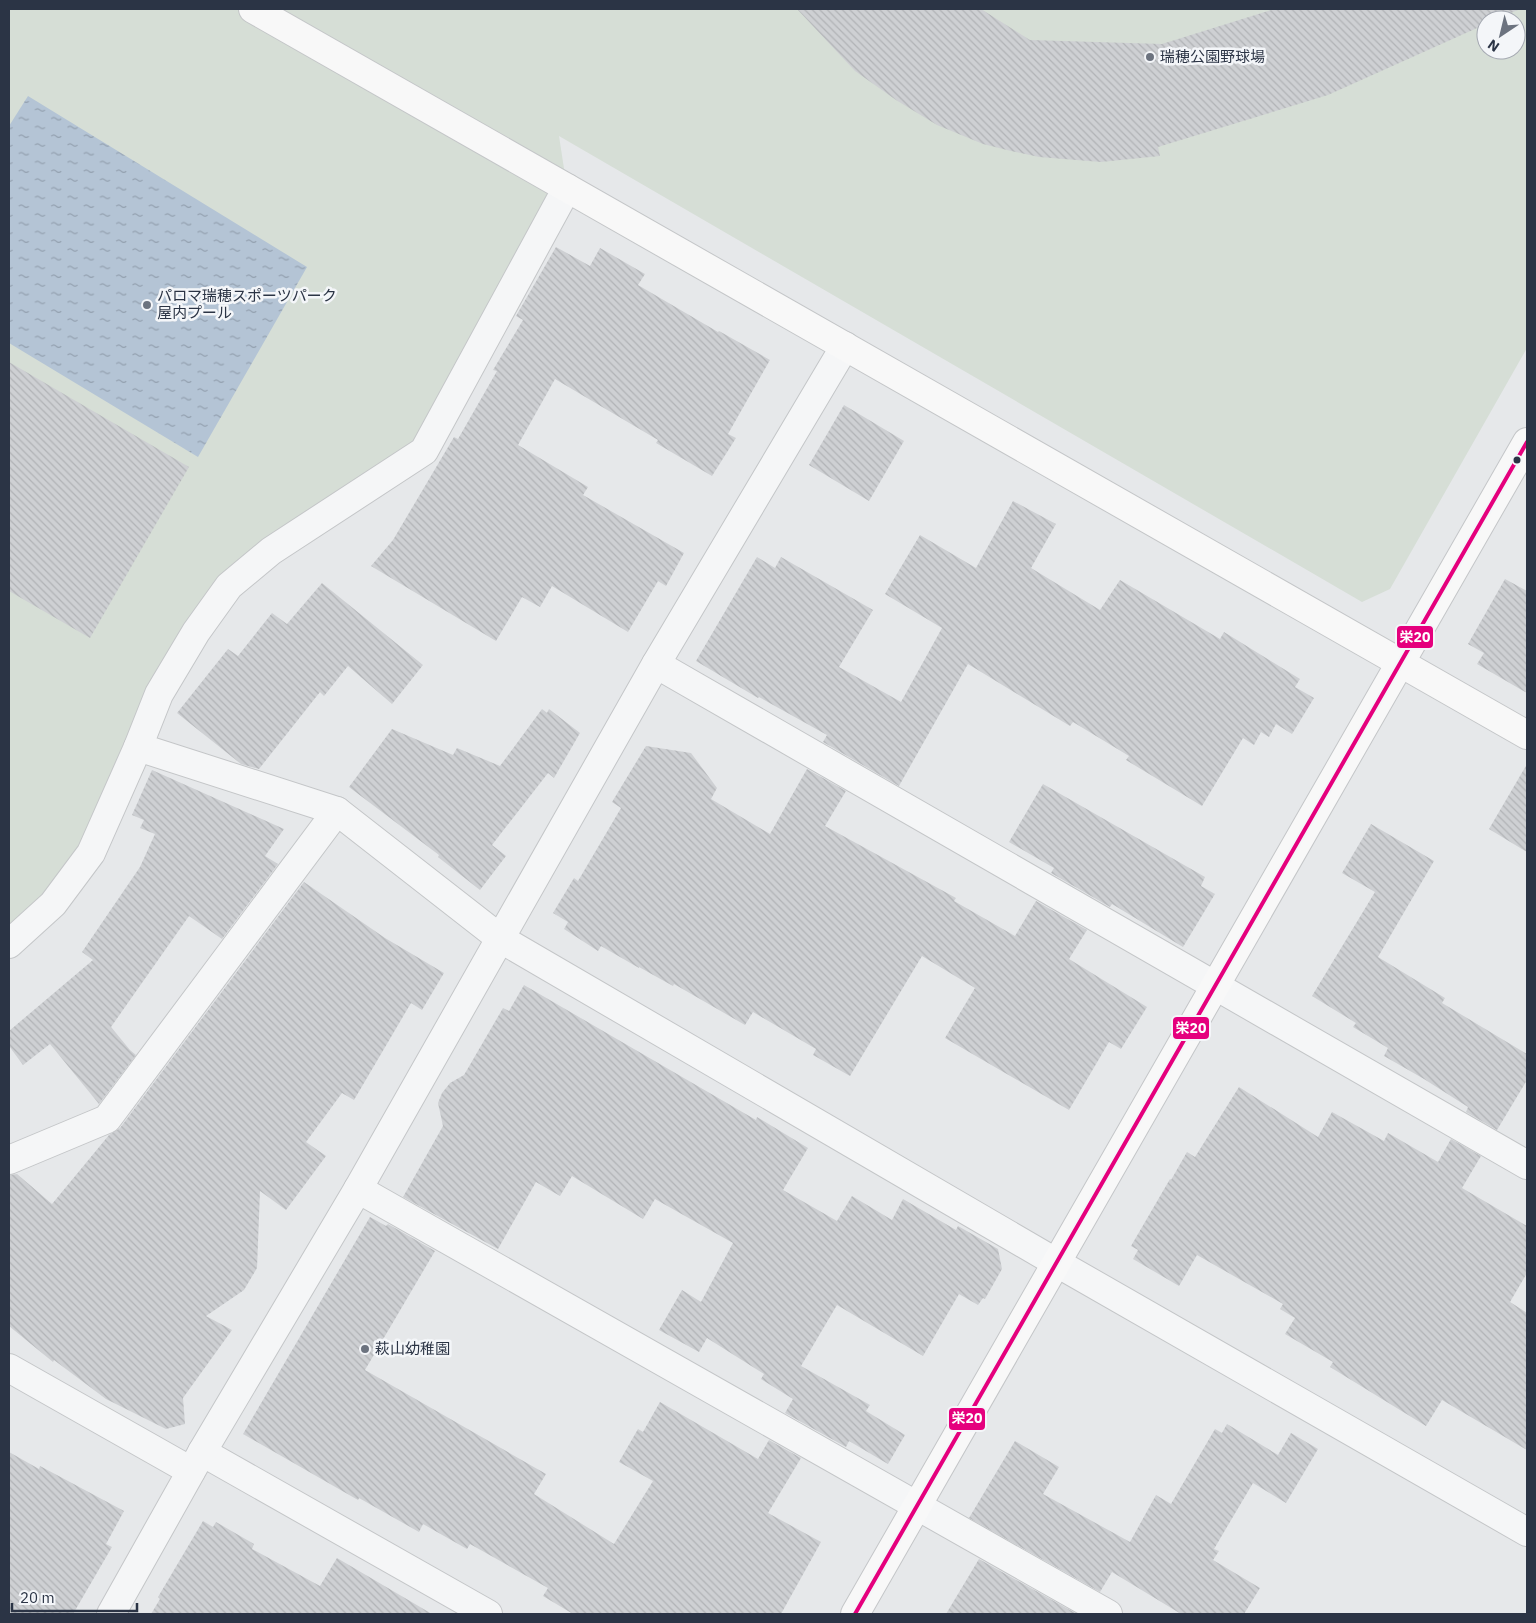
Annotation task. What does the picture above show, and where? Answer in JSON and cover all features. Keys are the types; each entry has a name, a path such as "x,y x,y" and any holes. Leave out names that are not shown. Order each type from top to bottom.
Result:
{"street":[{"path":"253,9 1527,735"},
{"path":"9,944 53,904 91,853 138,747 159,694 196,632 229,586 271,551 424,451 568,188"},
{"path":"111,1614 196,1462 358,1189 656,664 845,346"},
{"path":"855,1614 1527,442"},
{"path":"656,664 1527,1165"},
{"path":"138,747 337,811 501,939 1057,1263 1527,1532"},
{"path":"9,1160 107,1119 337,811"},
{"path":"358,1189 1108,1614"},
{"path":"9,1368 196,1462 488,1614"}],"shaded area":[{"path":"9,9 1527,9 1527,348 1390,589 1362,602 559,136 567,188 424,451 229,586 91,853 9,944"}],"water":[{"name":"パロマ瑞穂スポーツパーク 屋内プール","path":"28,96 307,267 198,457 9,343 9,126"}],"building":[{"name":"瑞穂公園野球場","path":"797,9 981,9 1030,40 1162,44 1274,9 1520,9 1476,10 1476,28 1328,95 1158,147 1160,156 1101,162 1039,157 983,144 937,125 896,100 855,71"},
{"path":"556,247 590,266 600,248 645,274 638,285 770,360 728,434 736,438 712,476 656,443 658,440 555,379 518,445 588,487 583,495 684,553 666,586 658,581 628,632 552,586 540,607 522,597 496,641 371,566 393,540 454,437 458,439 497,371 493,370 523,320 516,316"},
{"path":"9,362 189,467 90,638 9,591"},
{"path":"844,405 904,441 869,501 809,465"},
{"path":"1013,501 1056,524 1031,568 1100,610 1120,580 1220,639 1224,632 1300,679 1295,687 1314,698 1292,734 1276,724 1269,737 1261,732 1254,745 1243,738 1202,806 1126,760 1129,756 1073,722 1070,726 968,664 899,786 823,742 827,735 758,698 696,661 757,557 775,568 781,557 873,610 839,667 901,702 942,628 885,594 920,535 976,568"},
{"path":"1505,579 1527,591 1527,693 1477,664 1484,653 1468,644"},
{"path":"322,583 423,665 392,704 348,666 324,696 320,692 259,769 241,764 177,713 228,649 238,656 272,613 287,624"},
{"path":"542,709 547,713 549,709 580,733 554,778 548,773 492,845 506,856 480,890 438,857 439,855 349,787 392,729 453,755 457,748 500,766"},
{"path":"646,746 691,753 717,788 711,799 770,834 807,769 846,791 825,826 956,898 954,901 1015,936 1036,901 1087,930 1069,959 1147,1007 1121,1049 1109,1042 1069,1110 945,1038 975,988 922,956 850,1076 813,1055 816,1049 753,1012 745,1025 674,984 673,986 601,946 598,951 564,929 568,922 553,913 574,878 578,881 621,808 612,802"},
{"path":"1527,764 1527,852 1489,829"},
{"path":"152,770 284,829 265,856 278,864 222,939 189,916 111,1027 136,1055 99,1104 50,1044 23,1065 9,1046 9,1031 93,960 82,952 140,867 155,834 140,828 144,820 132,815"},
{"path":"1043,784 1205,877 1201,886 1215,894 1183,947 1112,904 1110,907 1051,873 1054,868 1009,842"},
{"path":"1371,824 1434,861 1378,957 1445,998 1442,1003 1527,1054 1527,1080 1497,1130 1466,1112 1468,1107 1384,1056 1388,1048 1353,1027 1356,1023 1312,996 1375,892 1342,873"},
{"path":"304,882 385,938 444,973 422,1010 411,1003 354,1100 342,1093 306,1142 326,1156 286,1210 260,1191 257,1268 244,1290 206,1316 232,1330 183,1398 185,1424 166,1429 106,1399 54,1360 53,1362 9,1326 9,1175 17,1174 52,1204 109,1135 120,1128"},
{"path":"524,985 756,1120 757,1117 808,1148 783,1190 837,1221 852,1196 892,1220 903,1199 956,1230 958,1226 998,1249 1002,1269 985,1299 983,1298 978,1305 959,1294 923,1356 837,1305 801,1366 870,1405 866,1411 905,1435 888,1464 849,1441 846,1447 785,1413 793,1399 761,1379 764,1374 707,1338 699,1352 659,1330 682,1290 701,1302 733,1243 655,1199 643,1219 572,1176 560,1196 536,1182 498,1249 403,1197 443,1126 438,1103 442,1093 450,1083 464,1075 503,1008 509,1011"},
{"path":"1239,1087 1318,1137 1332,1112 1384,1141 1388,1133 1438,1162 1451,1139 1481,1156 1462,1188 1527,1226 1527,1273 1510,1302 1527,1313 1527,1450 1442,1400 1426,1426 1330,1367 1333,1362 1285,1334 1295,1318 1280,1309 1283,1304 1197,1255 1179,1286 1133,1259 1138,1250 1131,1246 1170,1179 1187,1152 1195,1157"},
{"path":"370,1217 386,1226 388,1224 435,1251 365,1370 546,1474 534,1494 614,1544 653,1481 619,1462 638,1429 643,1432 660,1402 758,1459 769,1440 801,1458 768,1513 821,1542 781,1614 573,1614 543,1596 548,1588 470,1544 467,1549 423,1524 419,1532 359,1498 358,1500 243,1434"},
{"path":"1227,1424 1278,1455 1291,1433 1318,1449 1286,1503 1253,1483 1214,1549 1219,1551 1213,1560 1260,1588 1244,1614 1181,1614 1112,1572 1100,1592 969,1518 1015,1441 1059,1467 1043,1494 1130,1542 1156,1495 1171,1504 1215,1429 1222,1433"},
{"path":"9,1452 39,1469 40,1466 124,1511 106,1544 112,1547 73,1614 9,1614"},
{"path":"203,1521 213,1527 216,1522 254,1544 252,1549 320,1586 337,1558 432,1614 151,1614 160,1599 158,1597"},
{"path":"979,1559 1077,1614 946,1614"}],"transit line":[{"name":"栄20","path":"855,1614 1527,442"}],"place":[{"name":"瑞穂公園野球場","path":"1150,57"},
{"name":"パロマ瑞穂スポーツパーク 屋内プール","path":"147,305"},
{"name":"萩山幼稚園","path":"365,1349"}]}
